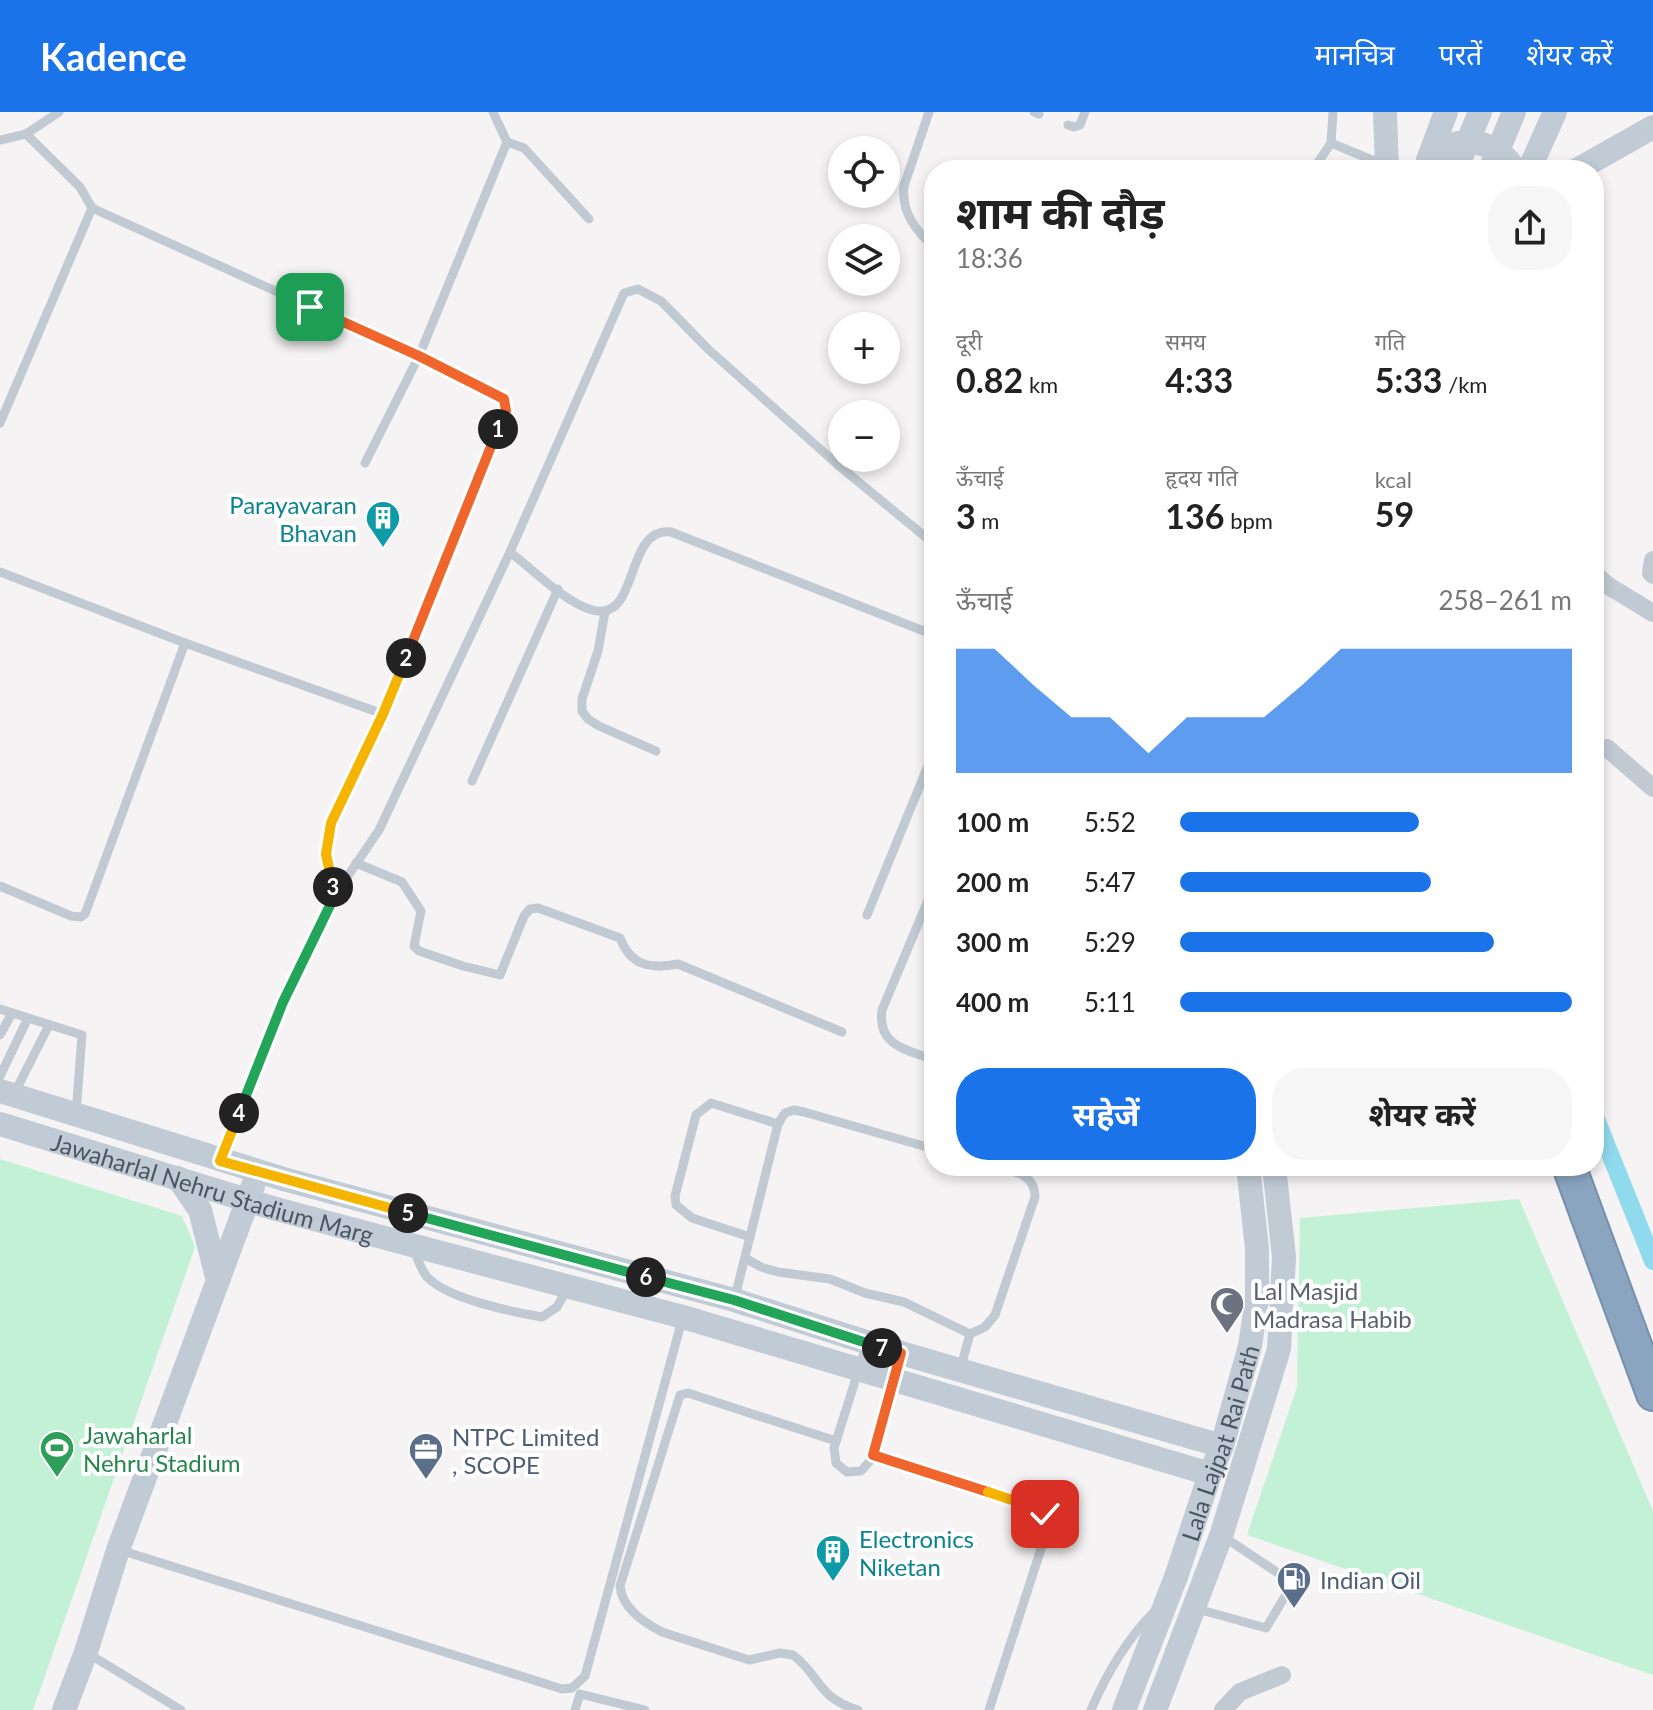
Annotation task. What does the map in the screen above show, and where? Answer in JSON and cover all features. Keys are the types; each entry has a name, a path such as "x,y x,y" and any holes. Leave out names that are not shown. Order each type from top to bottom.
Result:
{"highway":[{"path":"1573,1176 1653,1394"}],"street":[{"path":"1428,160 1446,112"},
{"path":"1460,160 1480,112"},
{"path":"1494,160 1514,112"},
{"path":"1533,160 1555,112"},
{"path":"1381,113 1386,160"},
{"path":"1595,160 1653,127"},
{"path":"1430,160 1438,150 1458,142 1480,143 1500,152 1507,160"},
{"path":"1653,560 1653,575"},
{"path":"1604,582 1653,613"},
{"path":"1607,748 1653,788"},
{"name":"Jawaharlal Nehru Stadium Marg","path":"5,1087 75,1115 220,1161 734,1300 867,1343 1222,1446"},
{"name":"Jawaharlal Nehru Stadium Marg","path":"0,1124 248,1201 683,1317 1210,1474"},
{"path":"64,1710 118,1550 258,1172"},
{"name":"Lala Lajpat Rai Path","path":"1124,1710 1170,1594 1222,1446 1250,1346 1257,1299 1257,1249 1249,1176"},
{"name":"Lala Lajpat Rai Path","path":"1155,1710 1221,1536 1279,1349 1284,1257 1275,1176"},
{"path":"178,1178 200,1210 218,1281"},
{"path":"1223,1710 1240,1692 1282,1675"}],"lane":[{"path":"0,140 26,134 59,112"},
{"path":"493,112 507,142 524,148 589,219"},
{"path":"924,238 915,229 903,199 904,186 929,112"},
{"path":"1068,125 1080,125 1085,112"},
{"path":"1320,160 1331,143 1333,112"},
{"path":"26,134 80,187 92,208 419,356 504,399 506,411 383,714 331,823 326,854 335,895"},
{"path":"365,463 419,356 507,142"},
{"path":"1331,143 1369,160"},
{"path":"0,423 92,208"},
{"path":"220,1161 283,1002 335,895 379,830 510,552 624,293 634,288 661,301 708,349 838,465 924,536"},
{"path":"510,552 558,589 590,609 605,612 615,608 621,600 644,544 652,535 661,531 671,532 924,631"},
{"path":"0,572 383,714"},
{"path":"472,781 558,589"},
{"path":"605,612 598,651 582,699 582,711 599,726 656,751"},
{"path":"0,886 71,916 81,917 85,914 185,643"},
{"path":"867,915 924,775"},
{"path":"356,863 402,882 421,911 414,946 419,951 500,975 524,916 530,909 538,908 620,938 627,955 635,961 658,968 678,964 842,1032"},
{"path":"924,910 882,1010 880,1026 894,1044 924,1056"},
{"path":"0,1009 82,1035 75,1115"},
{"path":"0,1035 12,1013"},
{"path":"5,1087 28,1018"},
{"path":"5,1087 49,1025"},
{"path":"750,1237 692,1218 676,1205 675,1196 696,1115 705,1107 711,1103 724,1106 778,1124"},
{"path":"734,1300 778,1124 785,1113 794,1110 924,1146"},
{"path":"960,1370 970,1334 985,1327 995,1315 1035,1197 1033,1183 1024,1176"},
{"path":"411,1245 426,1276 448,1291 509,1311 542,1317 557,1307 568,1286"},
{"path":"745,1258 761,1267 830,1279 865,1293 904,1302 970,1334"},
{"path":"118,1550 562,1689 572,1688 585,1676 683,1317"},
{"path":"867,1343 836,1441 834,1458 847,1472 866,1468 873,1455 901,1353"},
{"path":"836,1441 688,1393 680,1395 620,1586 626,1605 649,1626 749,1660 780,1653 793,1655 819,1687 837,1702 858,1710"},
{"path":"873,1455 1036,1508 1045,1514 1049,1524 989,1710"},
{"path":"1194,1608 1266,1628 1293,1583 1221,1536"},
{"path":"1091,1710 1136,1630 1170,1594"},
{"path":"86,1652 181,1710"},
{"path":"575,1710 580,1694 645,1710"}],"green space":[{"name":"Jawaharlal Nehru Stadium","path":"0,1159 182,1216 195,1247 33,1710 0,1710"},
{"path":"1519,1199 1653,1511 1653,1675 1247,1535 1297,1387 1300,1218"}],"waterway":[{"path":"1604,1139 1653,1261"}],"place":[{"name":"Parayavaran Bhavan","path":"383,549"},
{"name":"Lal Masjid Madrasa Habib","path":"1227,1335"},
{"name":"Jawaharlal Nehru Stadium","path":"57,1479"},
{"name":"NTPC Limited , SCOPE","path":"426,1481"},
{"name":"Electronics Niketan","path":"833,1583"},
{"name":"Indian Oil","path":"1294,1610"}],"route":[{"path":"310,307 419,356 504,399 506,411 383,714 331,823 326,854 335,895 283,1002 220,1161 734,1300 901,1353 873,1455 1036,1508 1045,1514"}]}
